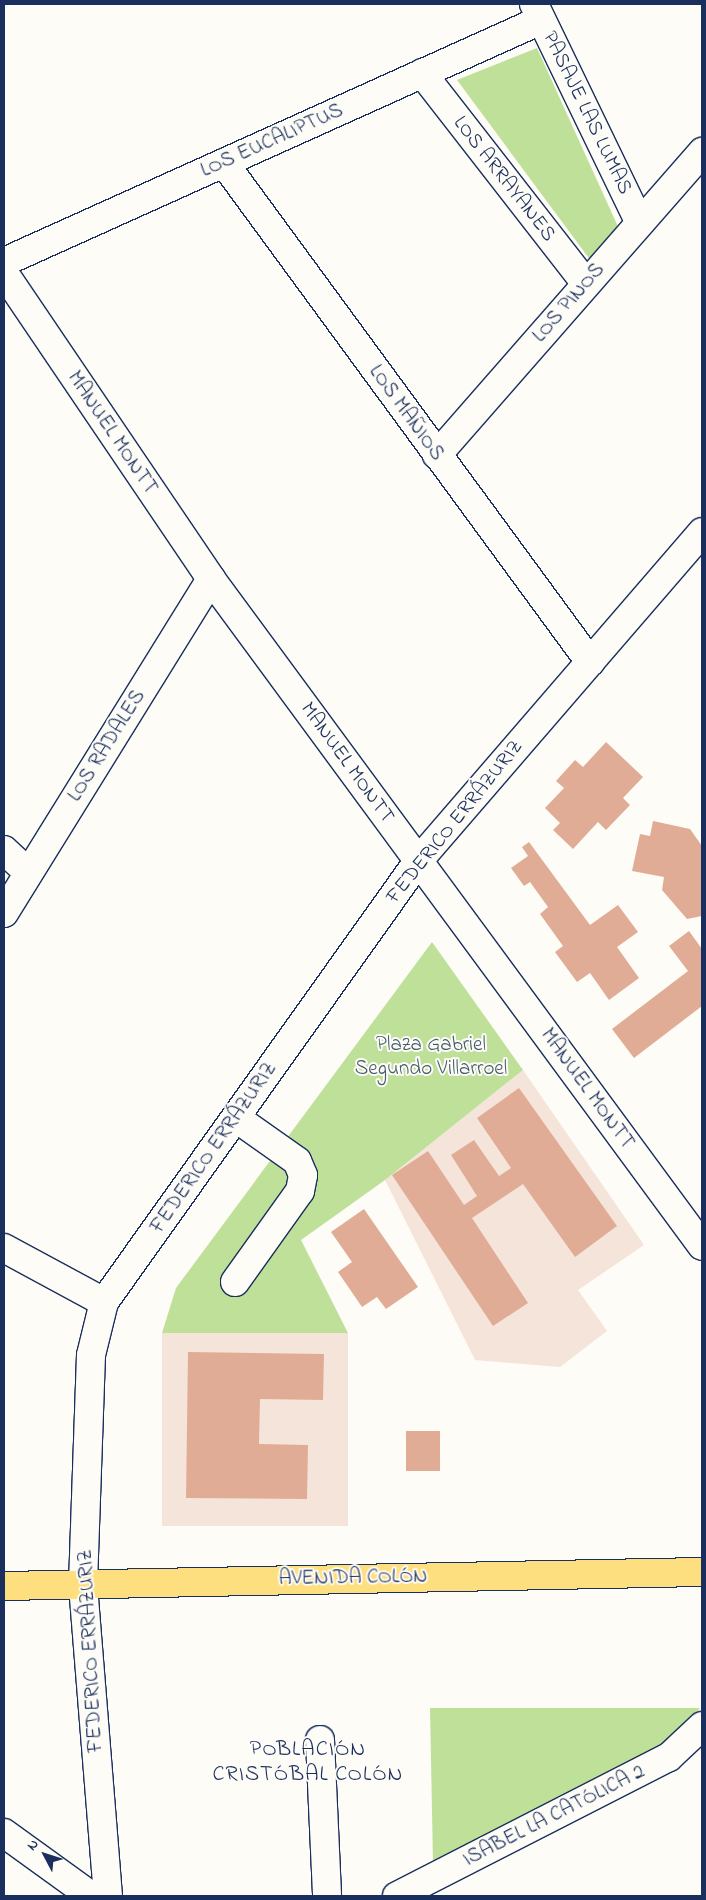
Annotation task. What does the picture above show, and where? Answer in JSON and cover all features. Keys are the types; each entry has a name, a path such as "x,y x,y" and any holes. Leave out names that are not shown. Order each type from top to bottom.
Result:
{"main road":[{"name":"AVENIDA COLÓN","path":"4,1586 702,1572"}],"street":[{"name":"LOS EUCALIPTUS","path":"4,262 422,73 538,12"},
{"name":"PASAJE LAS LUMAS","path":"538,12 640,223"},
{"name":"LOS ARRAYANES","path":"422,73 586,284"},
{"name":"LOS PINOS","path":"437,455 702,152"},
{"name":"LOS MAÑIOS","path":"224,162 590,662"},
{"name":"MANUEL MONTT","path":"4,273 211,579 702,1246"},
{"name":"FEDERICO ERRÁZURIZ","path":"108,1896 83,1584 91,1355 104,1302 419,860 702,532"},
{"name":"LOS RADALES","path":"4,913 211,579"},
{"path":"4,850 28,872"},
{"path":"235,1282 303,1183 297,1161 236,1118"},
{"path":"4,1248 104,1302"},
{"name":"ISABEL LA CATÓLICA 2","path":"397,1896 669,1757 702,1726"},
{"path":"320,1740 327,1896"},
{"path":"4,1833 91,1896"}],"shaded area":[{"path":"523,1070 644,1245 578,1290 607,1331 560,1367 475,1360 385,1180"},
{"path":"162,1333 348,1333 348,1526 162,1526"}],"green space":[{"path":"537,48 620,231 591,261 457,80"},
{"name":"Plaza Gabriel Segundo Villarroel","path":"432,942 523,1070 385,1180 301,1240 348,1333 162,1333 176,1288"},
{"path":"430,1708 700,1708 666,1748 433,1862"}],"building":[{"path":"606,742 643,777 623,798 630,805 606,830 598,822 573,849 553,830 560,823 545,808 564,788 556,781 575,760 583,767"},
{"path":"653,821 690,829 702,846 702,916 687,919 662,890 664,877 632,871 640,834 650,836"},
{"path":"529,842 590,925 618,905 638,932 617,947 639,978 609,1000 590,973 577,982 555,952 563,946 540,914 548,907 530,882 524,886 511,868 528,856 522,847"},
{"path":"689,931 702,949 702,1006 634,1058 612,1029 688,971 669,946"},
{"path":"519,1088 617,1226 575,1257 523,1184 472,1218 528,1303 493,1326 392,1175 428,1151 464,1205 477,1196 451,1155 474,1140 499,1176 511,1168 477,1118"},
{"path":"364,1209 418,1287 386,1309 377,1297 362,1307 338,1272 352,1262 331,1232"},
{"path":"188,1352 324,1354 323,1400 260,1399 259,1444 308,1445 307,1499 186,1498"},
{"path":"406,1431 440,1431 440,1471 406,1471"}],"district":[{"name":"POBLACIÓN CRISTÓBAL COLÓN","path":"308,1762"}]}
